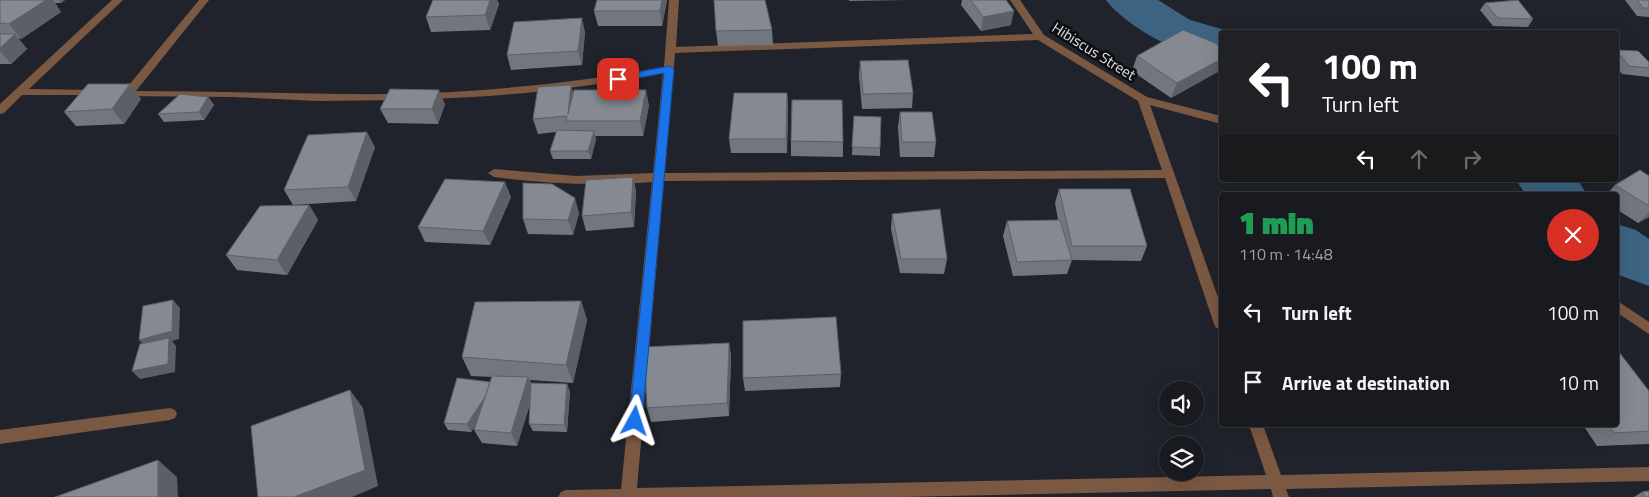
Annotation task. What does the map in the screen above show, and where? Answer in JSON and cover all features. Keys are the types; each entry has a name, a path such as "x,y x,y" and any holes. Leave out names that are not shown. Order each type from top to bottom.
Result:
{"street":[{"path":"0,110 118,0"},
{"path":"127,94 204,0"},
{"path":"628,497 674,0"},
{"name":"Hibiscus Street","path":"1015,0 1040,37 1144,100 1219,120"},
{"path":"670,50 1040,37"},
{"path":"21,92 234,94 318,98 464,96 565,87 669,69"},
{"path":"1144,100 1219,318"},
{"path":"494,173 535,179 584,182 658,177 1169,174"},
{"path":"1619,307 1649,328"},
{"path":"0,437 170,414"},
{"path":"1257,427 1281,497"},
{"path":"566,497 1649,474"}],"building":[{"path":"0,0 46,0 9,24 0,23"},
{"path":"433,0 490,0 485,15 426,17"},
{"path":"597,0 662,0 660,11 594,11"},
{"path":"714,0 765,0 772,30 716,31"},
{"path":"971,0 1006,0 1014,11 983,17"},
{"path":"1518,0 1533,19 1498,18 1485,3"},
{"path":"1637,0 1649,0 1649,8 1643,8"},
{"path":"582,18 578,51 507,55 514,22"},
{"path":"1183,30 1219,46 1219,60 1177,83 1137,56"},
{"path":"0,34 15,34 0,48"},
{"path":"1619,50 1638,51 1649,62 1649,68 1629,66 1619,54"},
{"path":"908,60 913,93 863,94 860,61"},
{"path":"88,84 130,84 112,109 64,112"},
{"path":"571,85 568,114 574,90 646,90 640,121 566,121 567,116 533,119 538,87"},
{"path":"390,89 439,90 432,109 380,109"},
{"path":"734,93 787,93 786,139 729,139"},
{"path":"180,94 208,97 199,112 158,114"},
{"path":"792,100 842,100 843,142 791,141"},
{"path":"900,112 932,112 936,142 902,142"},
{"path":"854,116 881,117 880,148 852,147"},
{"path":"557,130 594,131 588,151 550,151"},
{"path":"367,132 348,187 284,190 308,135"},
{"path":"1640,170 1649,176 1649,206 1615,185"},
{"path":"633,177 631,212 582,216 586,180"},
{"path":"445,179 505,182 483,231 418,227"},
{"path":"523,183 552,184 575,198 568,220 523,219"},
{"path":"1059,189 1130,189 1147,246 1072,246"},
{"path":"309,205 277,260 226,255 260,206"},
{"path":"940,209 947,259 901,259 892,214"},
{"path":"1060,220 1072,260 1017,262 1007,221"},
{"path":"173,300 172,331 139,340 143,306"},
{"path":"581,301 566,365 462,357 475,302"},
{"path":"836,317 841,374 743,378 743,321"},
{"path":"169,338 168,364 132,371 140,344"},
{"path":"729,343 727,403 647,408 644,347"},
{"path":"1619,352 1649,391 1649,431 1614,433 1610,427 1619,427"},
{"path":"492,376 528,377 511,433 474,430"},
{"path":"457,378 490,382 485,397 467,424 444,423"},
{"path":"531,383 567,384 564,425 529,424"},
{"path":"350,390 365,470 294,497 258,497 251,426"},
{"path":"158,460 158,497 55,497"},
{"path":"1649,491 1649,497 1646,497 1642,492"}],"waterway":[{"path":"1128,0 1174,30 1219,43"},
{"path":"1545,182 1557,192"},
{"path":"1619,247 1627,254 1649,264"}],"route":[{"path":"618,79 669,69 635,421"}]}
